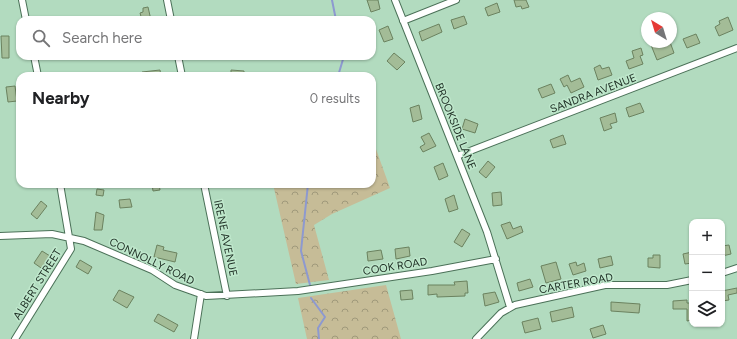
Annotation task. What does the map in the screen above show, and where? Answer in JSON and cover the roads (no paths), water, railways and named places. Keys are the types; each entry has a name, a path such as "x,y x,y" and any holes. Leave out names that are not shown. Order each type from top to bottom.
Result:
{"street":[{"path":"22,0 25,16"},
{"path":"167,0 170,16"},
{"name":"BROOKSIDE LANE","path":"395,0 496,259 510,307"},
{"path":"403,20 456,0"},
{"name":"SANDRA AVENUE","path":"457,156 737,48"},
{"path":"35,60 37,72"},
{"path":"179,60 181,72"},
{"path":"61,188 71,239"},
{"name":"IRENE AVENUE","path":"205,188 227,296"},
{"name":"CONNOLLY ROAD","path":"0,236 52,234 84,241 152,270 175,285 201,294 227,296 298,291"},
{"name":"ALBERT STREET","path":"15,339 71,249 71,239"},
{"name":"COOK ROAD","path":"298,291 432,271 496,259"},
{"path":"725,271 737,268"},
{"name":"CARTER ROAD","path":"476,339 499,315 510,307 598,286 667,285 689,281"},
{"path":"194,339 201,294"}],"waterway":[{"path":"332,0 335,16"},
{"path":"339,72 343,60"},
{"path":"308,188 301,251 310,285"},
{"path":"311,298 325,317 318,328 319,339"}]}
